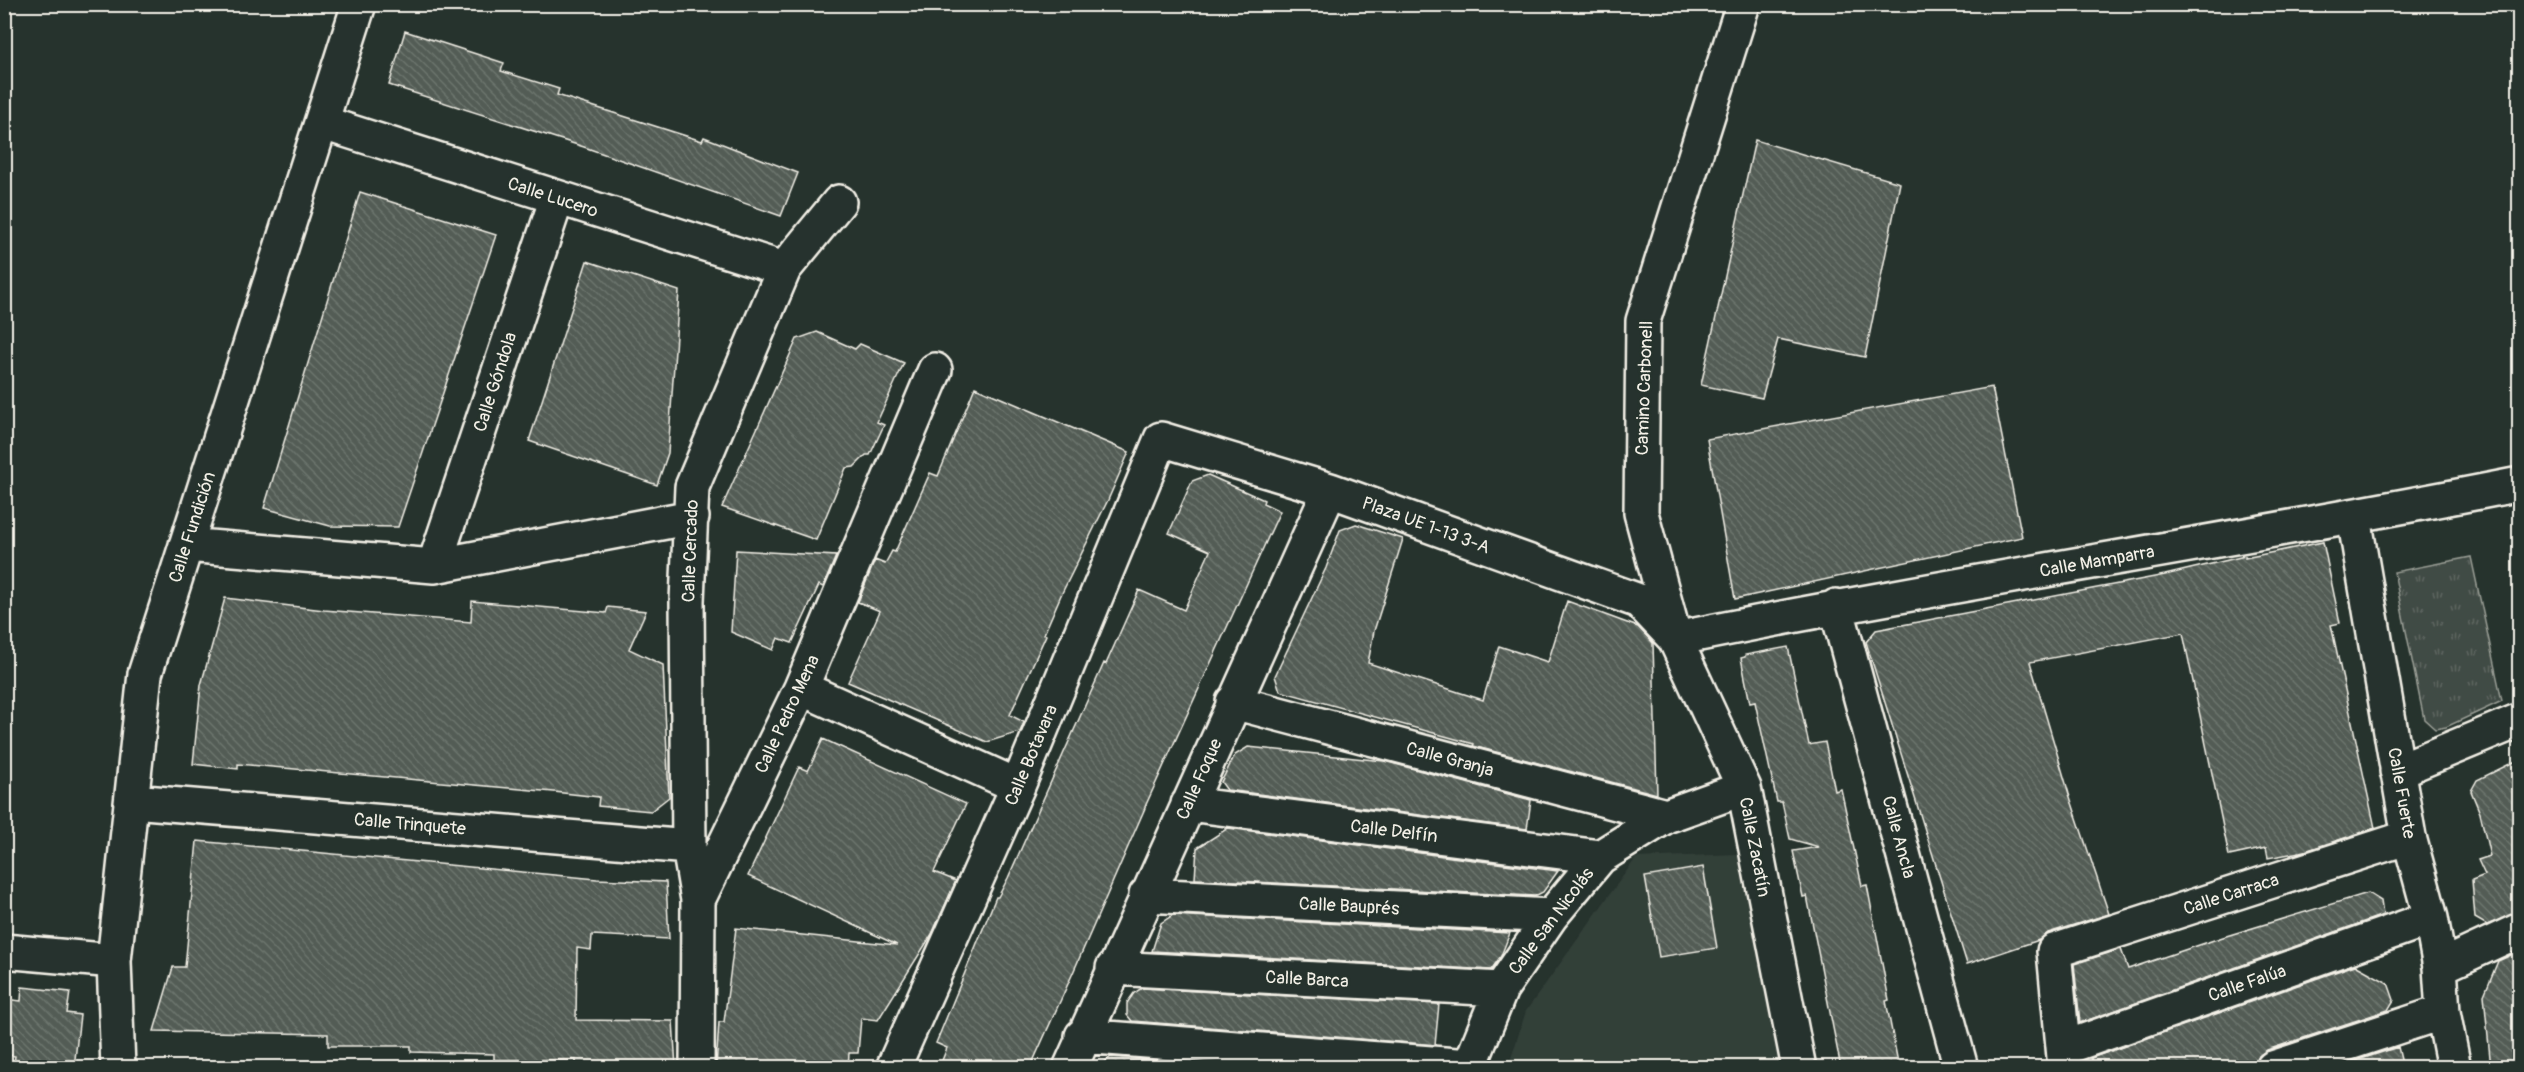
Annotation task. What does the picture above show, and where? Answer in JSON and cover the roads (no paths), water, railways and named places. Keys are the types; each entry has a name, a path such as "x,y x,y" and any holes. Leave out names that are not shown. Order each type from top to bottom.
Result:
{"street":[{"name":"Calle Fundición","path":"118,1068 114,961 146,674 359,4"},
{"name":"Camino Carbonell","path":"1675,639 1641,513 1643,321 1743,4"},
{"name":"Calle Lucero","path":"323,123 784,269"},
{"name":"Calle Góndola","path":"434,566 556,198"},
{"name":"Calle Cercado","path":"698,900 689,847 687,601 692,487 784,269 838,202"},
{"name":"Calle Pedro Mena","path":"697,1068 698,900 801,688 935,370"},
{"name":"Plaza UE 1-13 3-A","path":"1161,439 1330,490 1639,601 1675,639"},
{"name":"Calle Botavara","path":"893,1068 1018,786 1161,439"},
{"name":"Calle Mamparra","path":"1675,639 1836,606 2354,517 2520,484"},
{"name":"Calle Foque","path":"1070,1068 1082,1036 1330,490"},
{"path":"186,545 434,566 692,517"},
{"name":"Calle Fuerte","path":"2354,517 2409,837 2431,918 2440,967 2443,1012 2454,1068"},
{"name":"Calle Ancla","path":"1836,606 1961,1068"},
{"name":"Calle Zacatín","path":"1675,639 1744,788 1799,1068"},
{"path":"801,688 1018,786"},
{"name":"Calle Granja","path":"1233,702 1666,816"},
{"path":"2397,771 2520,720"},
{"name":"Calle San Nicolás","path":"1470,1067 1501,989 1551,916 1600,857 1666,816 1744,788"},
{"name":"Calle Trinquete","path":"132,801 689,847"},
{"name":"Calle Delfín","path":"1188,804 1600,857"},
{"name":"Calle Carraca","path":"2064,1058 2054,951 2409,837"},
{"name":"Calle Bauprés","path":"1146,895 1551,916"},
{"name":"Calle Falúa","path":"2064,1058 2431,918"},
{"path":"2440,967 2520,930"},
{"path":"4,951 114,961"},
{"name":"Calle Barca","path":"1113,968 1501,989"},
{"path":"2273,1068 2443,1012"},
{"path":"1082,1036 1470,1067"}]}
